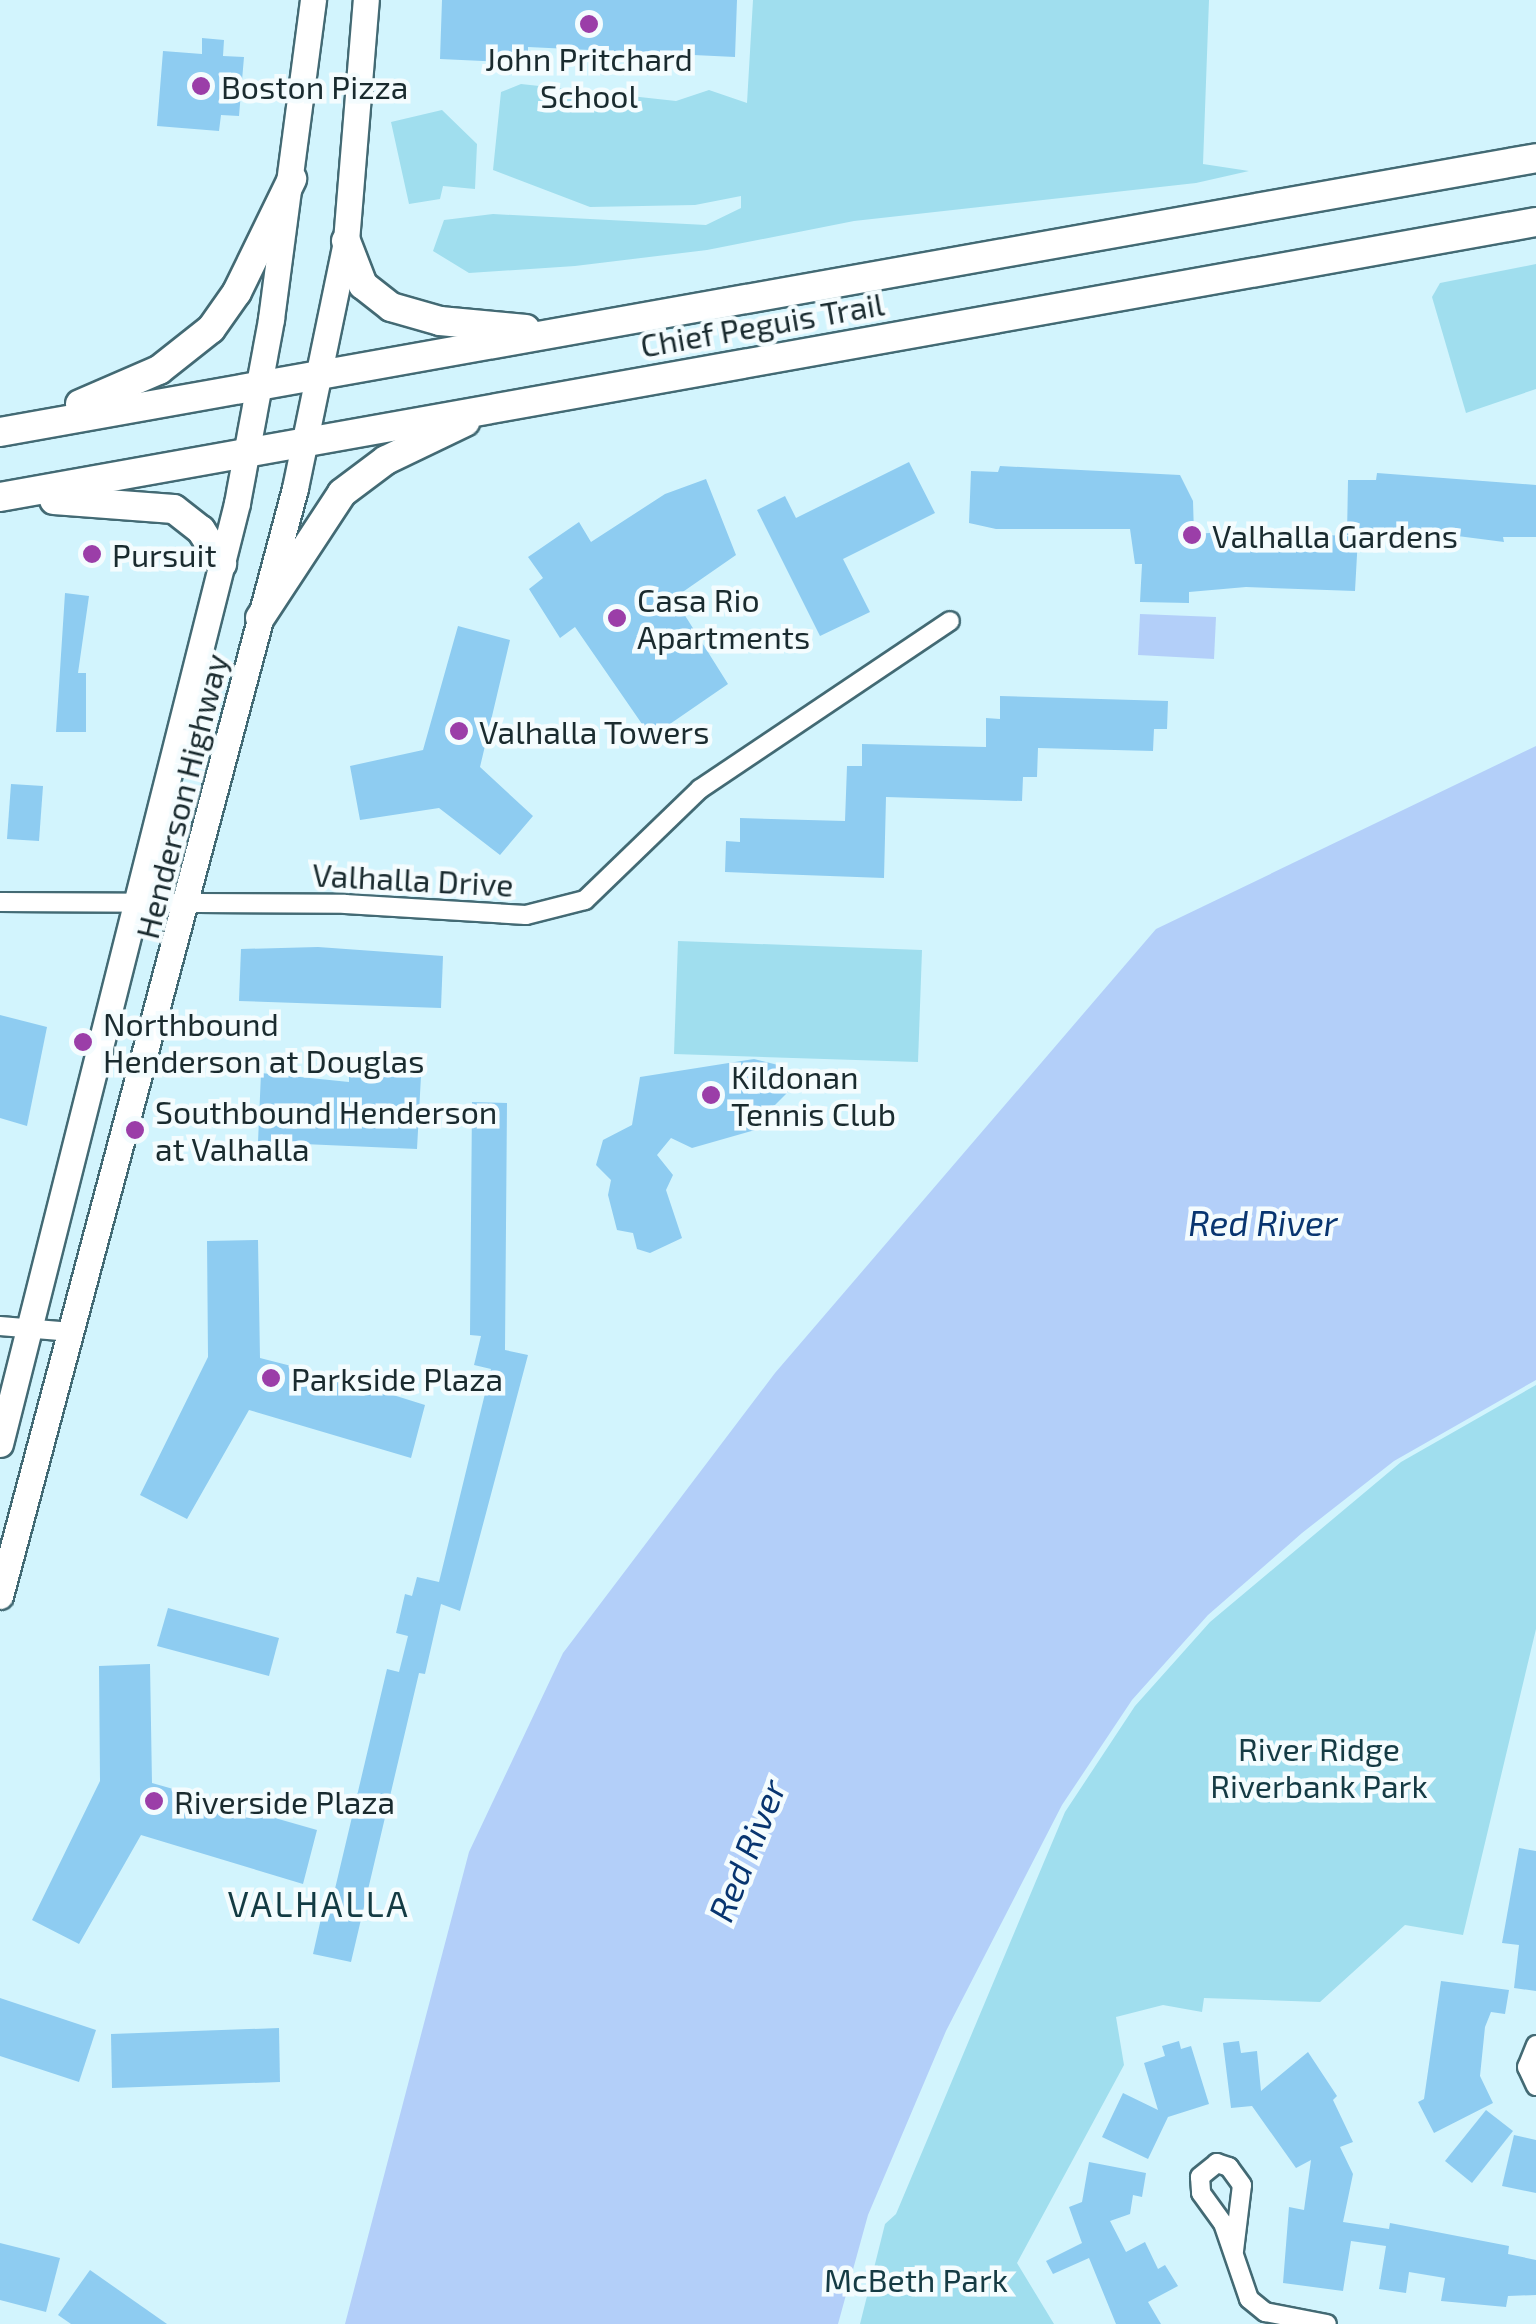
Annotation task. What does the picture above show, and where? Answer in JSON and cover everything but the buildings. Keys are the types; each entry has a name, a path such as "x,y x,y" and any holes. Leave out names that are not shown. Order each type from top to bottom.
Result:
{"main road":[{"name":"Henderson Highway","path":"0,1444 222,564 259,387 292,179 313,0"},
{"name":"Henderson Highway","path":"1,1591 188,901 306,441 346,241 366,0"},
{"name":"Chief Peguis Trail","path":"0,432 1536,158"},
{"path":"35,425 143,379 200,340 237,292 292,179"},
{"name":"Chief Peguis Trail","path":"1,497 1536,222"},
{"path":"346,241 363,285 392,306 440,320 562,332"},
{"path":"260,618 324,515 351,485 491,409"},
{"path":"1,497 174,509 201,530 222,564"}],"street":[{"name":"Valhalla Drive","path":"0,902 136,905 188,901 526,915 585,900 700,789 950,621"},
{"path":"0,1326 72,1332"},
{"path":"1536,2046 1526,2066 1536,2086"},
{"path":"1234,2251 1248,2298 1264,2312 1327,2324"}],"green space":[{"path":"753,0 1209,0 1203,164 1249,171 1196,183 854,221 707,250 575,266 469,273 433,251 444,220 493,214 706,225 741,208 741,196 695,205 590,207 493,170 501,92 521,84 676,101 709,90 747,103"},
{"path":"442,110 477,144 475,189 443,186 440,199 409,204 391,122"},
{"path":"1536,264 1536,389 1466,413 1432,297 1440,283"},
{"path":"678,941 922,950 918,1062 674,1054"},
{"name":"River Ridge Riverbank Park","path":"1536,1385 1536,1629 1463,1935 1405,1925 1320,2002 1204,1998 1202,2012 1163,2005 1116,2017 1124,2065 1017,2263 1054,2324 860,2324 885,2224 896,2214 1065,1812 1135,1706 1210,1622 1401,1462"}],"water":[{"path":"1140,614 1216,617 1214,659 1138,655"},
{"name":"Red River","path":"1536,746 1536,1380 1394,1461 1302,1533 1208,1615 1132,1700 1062,1805 946,2031 868,2215 838,2324 345,2324 469,1852 563,1653 775,1373 1156,929"}],"place":[{"name":"John Pritchard School","path":"589,24"},
{"name":"Boston Pizza","path":"201,86"},
{"name":"Valhalla Gardens","path":"1192,535"},
{"name":"Pursuit","path":"92,554"},
{"name":"Casa Rio Apartments","path":"617,618"},
{"name":"Valhalla Towers","path":"459,731"},
{"name":"Northbound Henderson at Douglas","path":"83,1042"},
{"name":"Kildonan Tennis Club","path":"711,1095"},
{"name":"Southbound Henderson at Valhalla","path":"135,1130"},
{"name":"Parkside Plaza","path":"271,1378"},
{"name":"Riverside Plaza","path":"154,1801"}],"district":[{"name":"VALHALLA","path":"319,1903"}],"park label":[{"name":"McBeth Park","path":"916,2279"}]}
